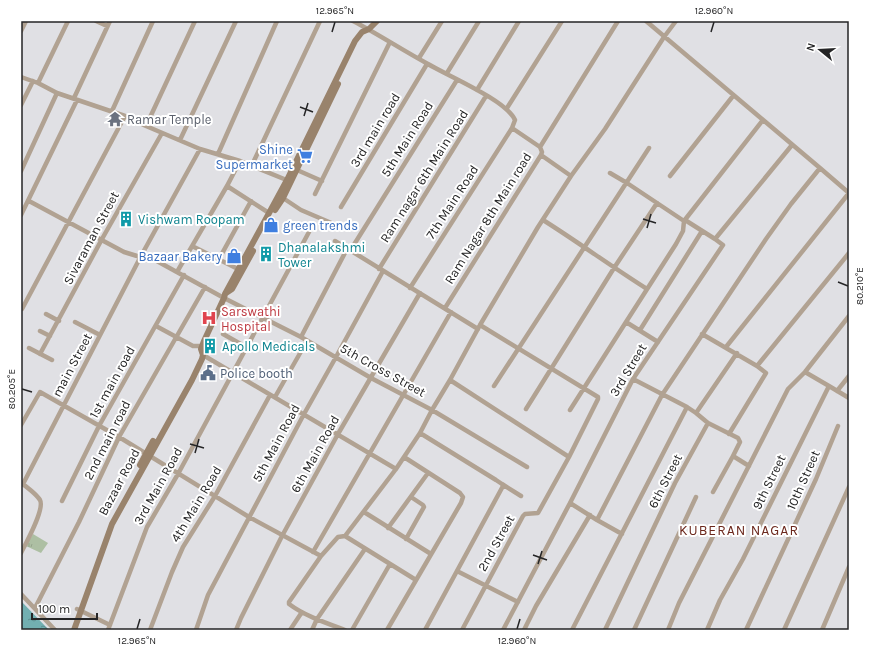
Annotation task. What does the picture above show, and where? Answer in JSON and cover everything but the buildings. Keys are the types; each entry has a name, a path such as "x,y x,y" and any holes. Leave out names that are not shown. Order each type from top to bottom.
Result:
{"main road":[{"path":"225,296 232,289 283,198 289,181 351,48 359,35 377,21"},
{"path":"289,181 297,170 354,49 367,30"},
{"name":"Bazaar Road","path":"70,630 112,524 191,376 225,296 238,270 269,213 289,181"},
{"name":"Bazaar Road","path":"74,630 79,610"}],"street":[{"path":"21,31 26,21"},
{"path":"38,83 68,21"},
{"path":"96,21 107,26"},
{"path":"21,215 29,201 110,21"},
{"path":"112,111 154,21"},
{"path":"146,126 195,21"},
{"path":"180,140 236,21"},
{"path":"218,154 277,21"},
{"path":"252,165 320,21"},
{"path":"353,21 507,108 515,120 512,128"},
{"path":"419,58 442,21"},
{"path":"447,74 479,21"},
{"path":"477,90 519,21"},
{"path":"507,108 562,21"},
{"path":"540,148 618,21"},
{"path":"646,21 849,193 726,347"},
{"path":"345,630 302,612 291,606 289,602 320,556 338,537 344,536 364,512 396,469 420,433 479,327 543,220 571,176 605,130 664,37 676,21"},
{"path":"315,194 390,42"},
{"name":"3rd main road","path":"341,208 427,64"},
{"path":"21,77 38,83 57,93 125,116 200,149 252,165 289,181"},
{"name":"5th Main Road","path":"301,337 349,250 457,80"},
{"path":"21,105 33,81"},
{"path":"21,171 57,93"},
{"name":"Ram nagar 6th Main Road","path":"381,270 486,96"},
{"path":"670,176 733,96"},
{"path":"22,309 125,116"},
{"path":"570,410 676,244 683,231 684,220 763,120"},
{"name":"Ram Nagar 8th Main road","path":"445,308 541,155 542,151 540,148 512,128"},
{"name":"7th Main Road","path":"410,288 512,128"},
{"name":"Sivaraman Street","path":"40,354 102,239 162,133"},
{"path":"610,173 715,239 792,144"},
{"path":"494,386 649,148"},
{"name":"main Street","path":"22,484 141,256 200,149"},
{"path":"541,155 571,176"},
{"path":"177,272 240,161"},
{"path":"597,520 662,394 766,239 791,204 820,168"},
{"path":"297,170 321,183"},
{"path":"227,186 269,213"},
{"path":"283,198 301,210 336,225"},
{"name":"5th Cross Street","path":"29,201 124,252 133,256 147,256 225,296 262,318 301,337 372,378 432,410 527,467"},
{"path":"219,259 251,201"},
{"path":"526,409 614,268 657,203"},
{"path":"543,220 647,289"},
{"path":"640,330 702,231"},
{"name":"3rd Main Road","path":"109,628 147,527 178,474 309,232"},
{"name":"3rd Street","path":"504,630 633,379 723,245 715,239"},
{"path":"335,242 451,312 518,348 598,397 598,401 570,457 450,380"},
{"path":"192,246 238,270"},
{"path":"757,366 849,253"},
{"name":"5th Main Road","path":"196,630 208,595 381,270"},
{"name":"1st main road","path":"62,501 99,426 184,275"},
{"name":"2nd main road","path":"35,608 79,522 119,437 205,287"},
{"name":"6th Main Road","path":"236,630 282,536 338,434 372,378 420,293"},
{"path":"313,552 451,312"},
{"path":"46,314 59,321"},
{"path":"668,630 680,603 788,389 805,372 849,316"},
{"path":"75,322 100,335"},
{"path":"626,322 658,342"},
{"path":"156,326 202,351 233,373 396,469"},
{"path":"40,331 50,336"},
{"path":"223,334 246,347"},
{"path":"702,334 737,353 764,371 766,375 729,434"},
{"name":"4th Main Road","path":"150,630 183,547 307,341"},
{"path":"29,348 52,360"},
{"path":"696,413 737,353"},
{"path":"805,372 849,398"},
{"path":"837,391 849,376"},
{"path":"633,379 687,407 708,423 740,440 713,492"},
{"name":"9th Street","path":"708,630 720,600 743,559 829,386"},
{"path":"21,425 40,392 119,437 249,517 320,556"},
{"path":"572,630 687,407"},
{"name":"6th Street","path":"605,630 675,484 708,423"},
{"name":"10th Street","path":"746,630 816,479 838,426"},
{"path":"420,433 521,496"},
{"path":"733,456 749,466"},
{"path":"387,630 461,503 463,497 460,493 404,457"},
{"name":"2nd Street","path":"462,630 524,514 538,513 570,457"},
{"path":"388,528 428,473"},
{"path":"21,553 33,528 41,506 40,500 22,484"},
{"path":"426,630 503,486 502,484"},
{"path":"784,630 849,487"},
{"path":"406,539 424,507 410,497"},
{"path":"634,630 696,497"},
{"path":"570,503 622,534"},
{"path":"364,512 431,554"},
{"path":"524,630 536,606 590,515"},
{"path":"344,536 416,580"},
{"path":"312,630 317,619 365,549"},
{"path":"352,630 390,564"},
{"path":"822,630 849,567"},
{"path":"458,571 518,602"},
{"path":"21,594 55,630"},
{"path":"79,610 109,628"},
{"path":"290,630 302,612"}],"green space":[{"path":"33,534 48,543 41,553 26,546"}],"water":[{"path":"21,601 49,630 21,630"}],"place":[{"name":"Ramar Temple","path":"115,119"},
{"name":"Shine Supermarket","path":"305,156"},
{"name":"Vishwam Roopam","path":"126,219"},
{"name":"green trends","path":"271,225"},
{"name":"Dhanalakshmi Tower","path":"266,254"},
{"name":"Bazaar Bakery","path":"234,256"},
{"name":"Sarswathi Hospital","path":"209,318"},
{"name":"Apollo Medicals","path":"210,346"},
{"name":"Police booth","path":"208,373"}],"district":[{"name":"KUBERAN NAGAR","path":"739,530"}]}
